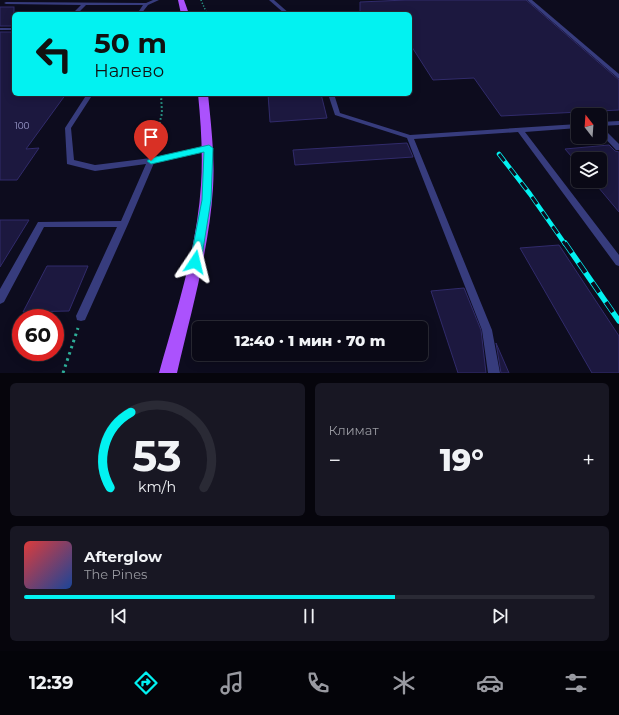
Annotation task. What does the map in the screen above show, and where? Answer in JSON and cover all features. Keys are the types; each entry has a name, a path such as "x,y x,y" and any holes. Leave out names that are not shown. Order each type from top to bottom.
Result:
{"main road":[{"path":"181,0 184,12"},
{"path":"168,373 193,277 206,200 209,148 203,96"}],"lane":[{"path":"6,3 146,4 157,0"},
{"path":"271,0 286,12"},
{"path":"529,0 619,77"},
{"path":"76,12 84,4"},
{"path":"141,12 146,4"},
{"path":"0,29 12,29"},
{"path":"89,96 68,128 70,162 95,168 151,161 209,148"},
{"path":"332,96 338,114 410,137 571,126"},
{"path":"607,124 619,123"},
{"path":"520,130 619,262"},
{"path":"607,136 619,148"},
{"path":"410,137 487,330 494,373"},
{"path":"81,316 124,224 151,161"},
{"path":"0,299 41,224 124,224"}],"path":[{"path":"201,0 206,12"},
{"path":"151,161 162,113 161,96"},
{"path":"63,373 81,316"}],"building":[{"path":"406,0 526,0 619,80 619,110 607,111 607,108 571,108 571,112 501,116 474,78 433,80 412,47 412,12 360,12 360,2"},
{"path":"0,7 14,7 14,12 12,12 12,26 0,26"},
{"path":"0,32 12,32 12,96 65,96 26,149 39,148 17,180 0,180"},
{"path":"268,96 322,96 327,118 270,122"},
{"path":"407,143 413,157 295,165 293,150"},
{"path":"609,145 615,151 619,152 619,212 599,188 607,188 607,152 571,152 571,156 565,149"},
{"path":"0,220 29,220 0,267"},
{"path":"559,245 619,336 619,373 592,373 520,248"},
{"path":"47,266 88,266 69,311 64,311 64,309 25,309"},
{"path":"464,288 481,330 486,373 458,373 431,291"},
{"path":"496,343 509,373 501,373"}],"railway":[{"path":"499,154 530,194 565,244"},
{"path":"565,243 619,321"}],"route":[{"path":"151,161 209,148 206,200 195,262"}]}
